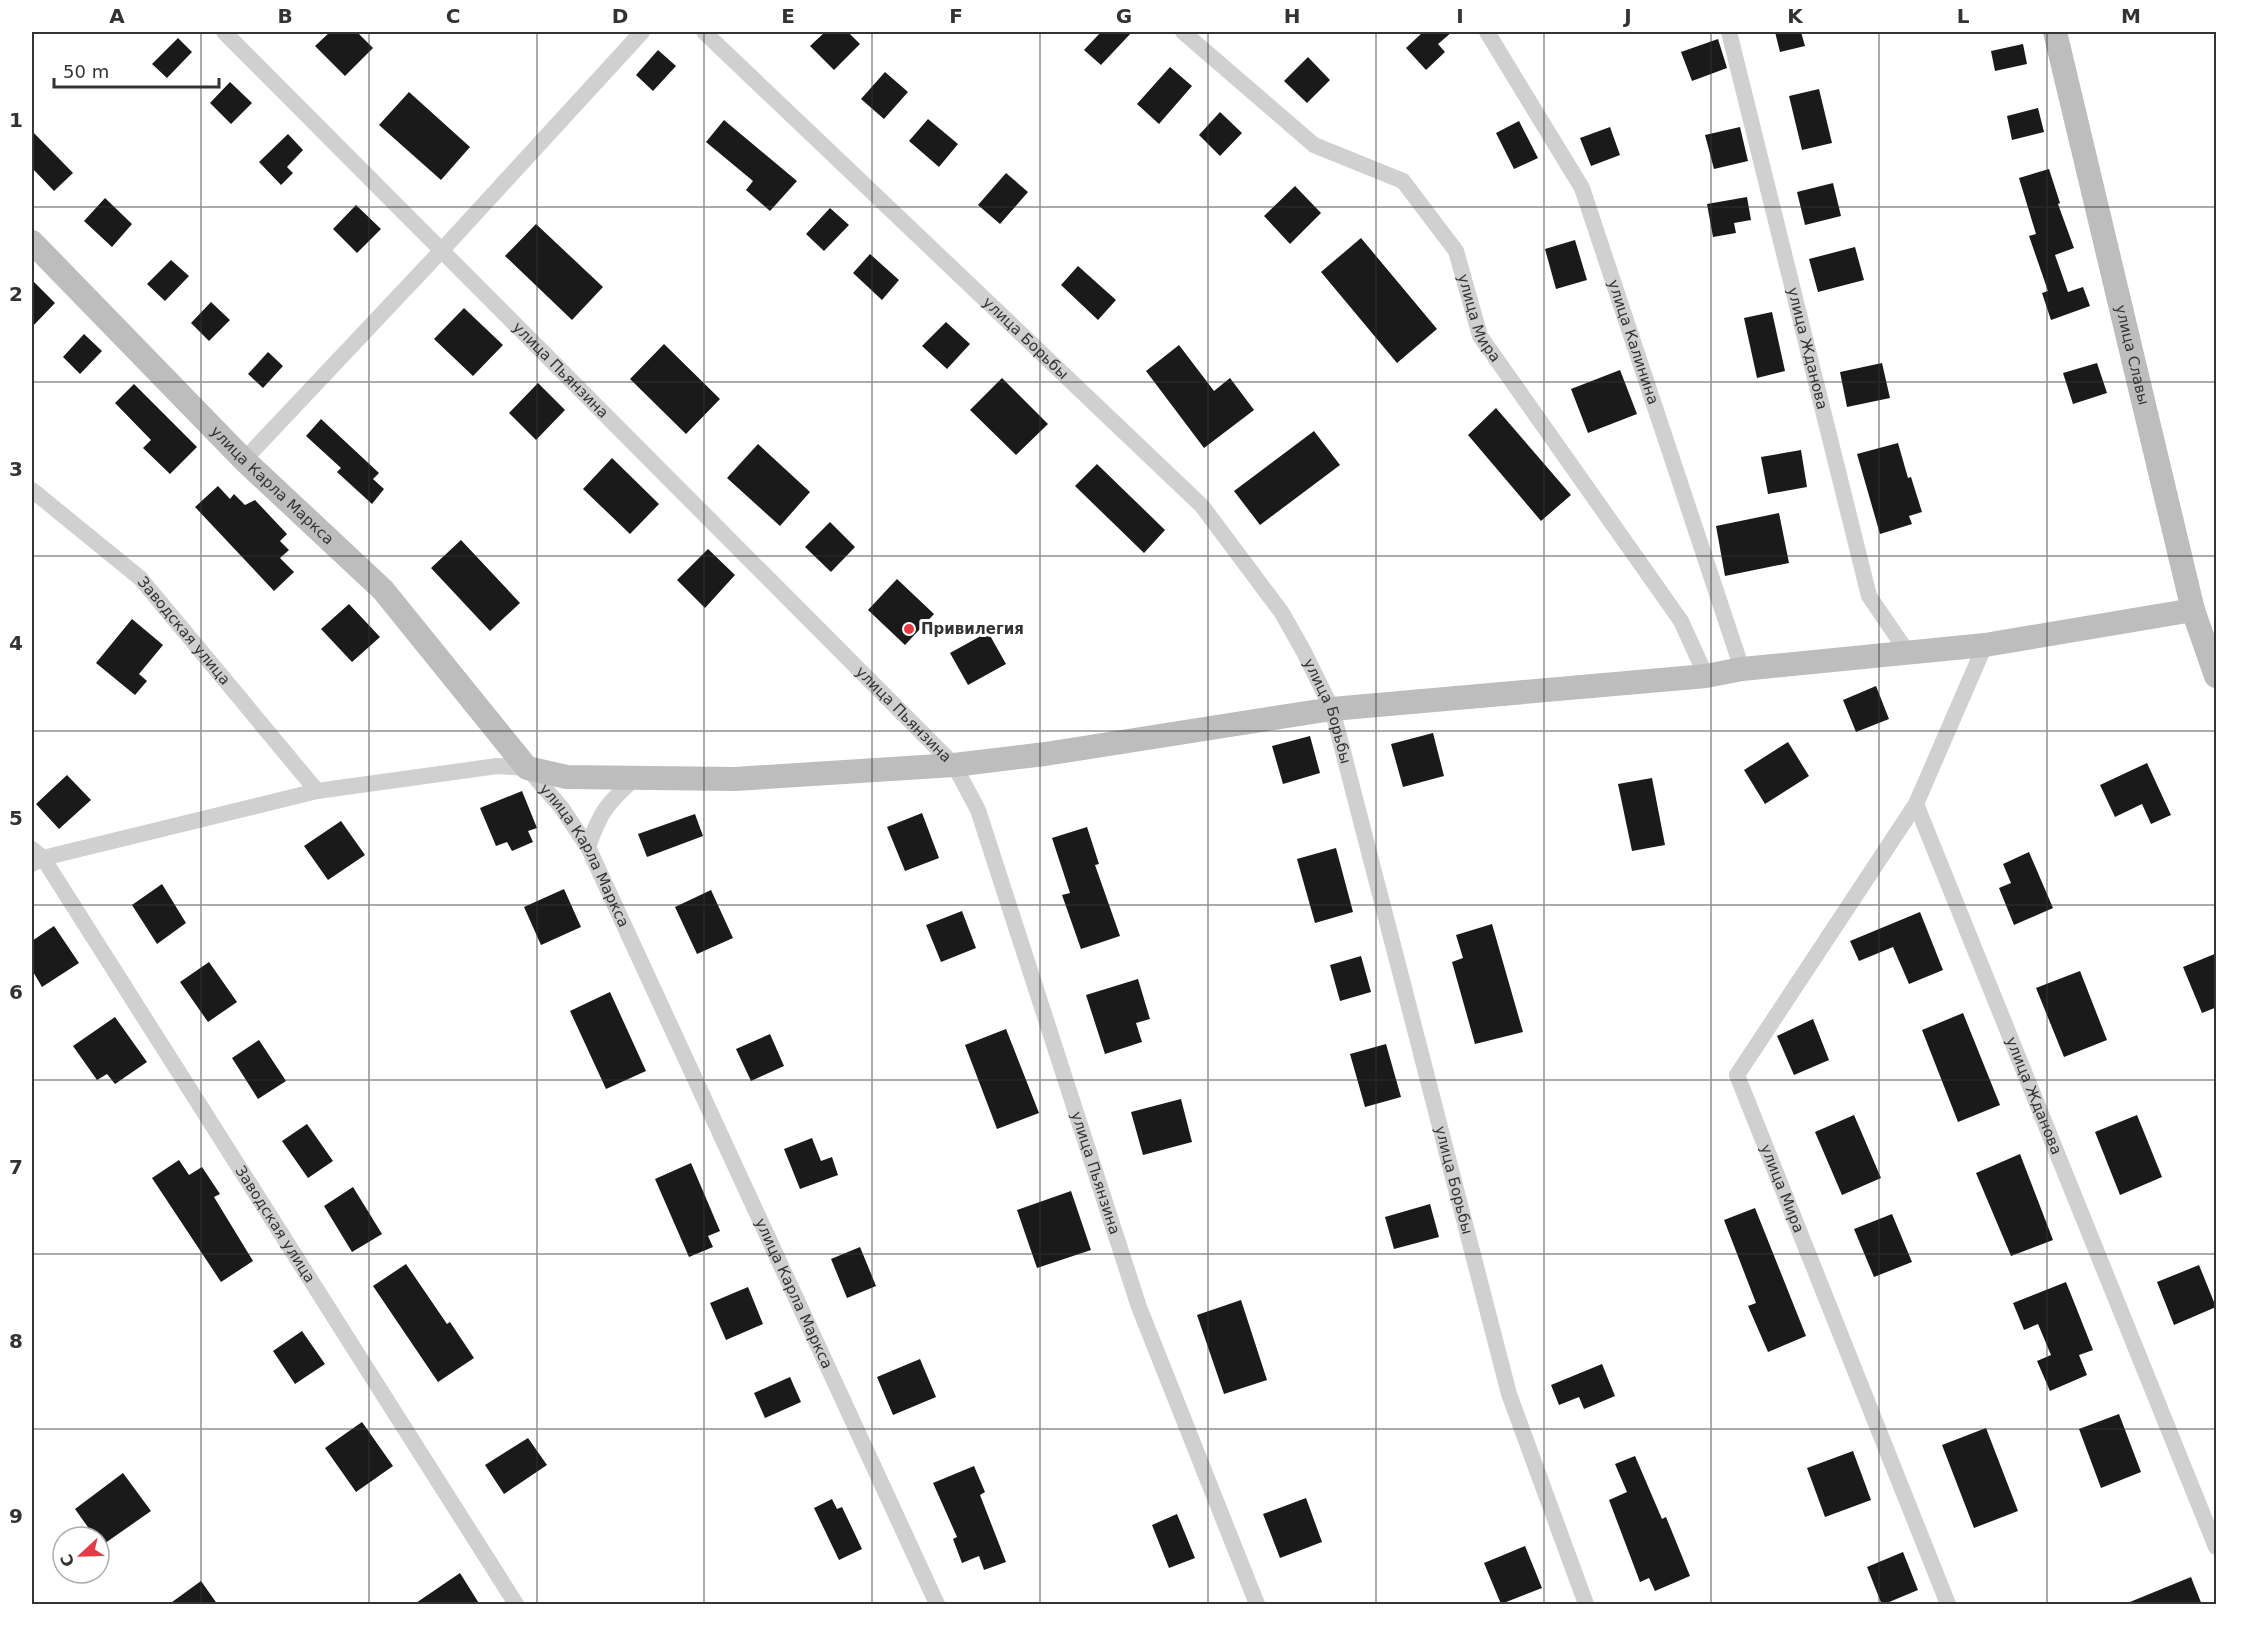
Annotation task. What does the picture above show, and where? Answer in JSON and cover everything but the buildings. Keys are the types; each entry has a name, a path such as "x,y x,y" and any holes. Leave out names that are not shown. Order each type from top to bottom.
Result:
{"street":[{"name":"улица Пьянзина","path":"224,32 954,765 978,810 1139,1307 1257,1605"},
{"path":"244,460 442,250 642,32"},
{"name":"улица Борьбы","path":"704,32 1084,391 1202,506 1282,613 1304,652 1332,709 1509,1394 1586,1605"},
{"name":"улица Мира","path":"1183,32 1314,144 1402,181 1456,252 1480,336 1681,621 1706,676"},
{"name":"улица Калинина","path":"1486,32 1582,188 1742,669"},
{"name":"улица Жданова","path":"1730,32 1869,596 1908,653"},
{"name":"улица Славы","path":"2055,32 2193,610 2217,676"},
{"name":"улица Карла Маркса","path":"32,242 244,460 383,590 561,807 588,847 937,1605"},
{"name":"Заводская улица","path":"32,490 140,578 317,791"},
{"path":"35,857 317,791 497,766 527,768 567,777 735,779 954,765 1045,754 1332,709 1706,676 1742,669 1985,645 2193,610"},
{"path":"1917,804 1985,645"},
{"path":"588,847 598,818 610,800 635,778"},
{"name":"улица Мира","path":"1917,804 1737,1075 1948,1605"},
{"name":"улица Жданова","path":"1917,804 2217,1547"},
{"name":"Заводская улица","path":"35,857 516,1605"}],"place":[{"name":"Привилегия","path":"909,629"}]}
